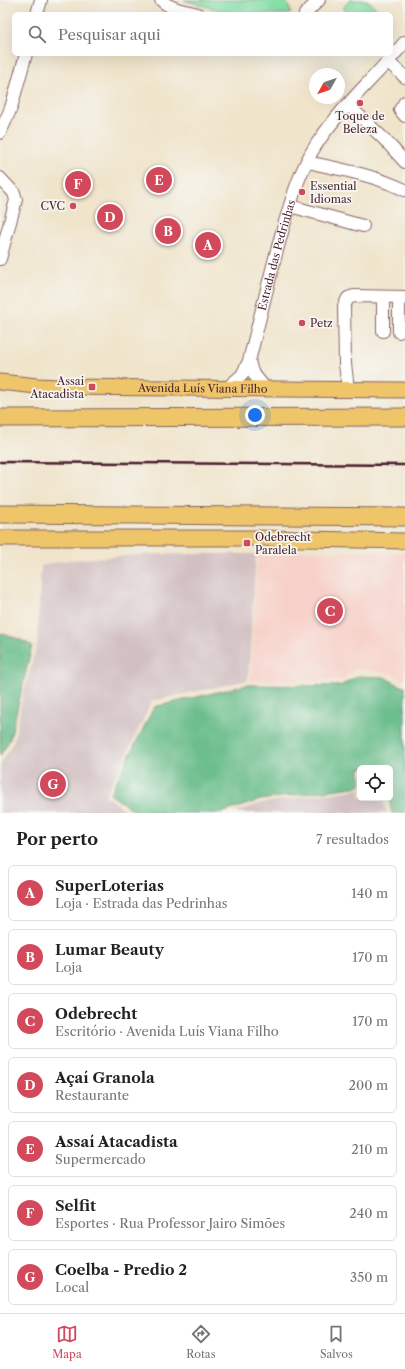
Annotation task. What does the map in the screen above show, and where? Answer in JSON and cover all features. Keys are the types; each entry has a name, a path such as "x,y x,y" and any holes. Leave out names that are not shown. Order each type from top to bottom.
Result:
{"highway":[{"path":"0,418 405,417"},
{"path":"0,514 405,517"}],"main road":[{"name":"Avenida Luís Viana Filho","path":"0,382 37,386 405,390"},
{"path":"0,538 246,538 405,541"}],"street":[{"path":"38,12 41,0"},
{"path":"161,0 165,4 172,7 191,12"},
{"path":"307,12 319,0"},
{"name":"Estrada das Pedrinhas","path":"227,388 242,375 249,361 276,254 290,206 307,162 321,139 348,104 405,42"},
{"path":"0,133 11,108 25,56"},
{"path":"388,62 405,77"},
{"path":"405,102 400,110 405,116"},
{"path":"348,104 405,162"},
{"path":"307,162 366,175 392,183 405,190"},
{"path":"0,178 14,193 16,200 0,259"},
{"path":"290,206 363,226"},
{"path":"348,390 345,357 344,316 346,301 350,296 402,297 399,332"},
{"path":"382,331 383,297"},
{"path":"249,361 252,372 265,388"}],"shaded area":[{"path":"258,551 405,552 405,681 389,673 356,669 341,680 250,681"},
{"path":"151,554 256,554 248,680 152,701 123,762 105,795 129,813 0,813 0,766 14,740 23,695 37,645 41,566 69,560"},
{"path":"357,789 357,801 384,801 386,813 233,813 262,803"}],"green space":[{"path":"184,0 284,0 289,6 290,10 290,12 226,12"},
{"path":"350,0 367,0 380,12 348,12 343,8"},
{"path":"0,633 19,639 32,646 10,739 0,756"},
{"path":"358,676 384,677 405,687 405,813 392,813 390,801 393,801 393,765 357,765 357,786 260,800 221,813 137,813 110,794 154,707 247,685 340,686"}],"railway":[{"path":"0,462 405,465"}],"place":[{"name":"Toque de Beleza","path":"360,103"},
{"name":"Assaí Atacadista","path":"159,180"},
{"name":"Selfit","path":"78,184"},
{"name":"Essential Idiomas","path":"302,192"},
{"name":"CVC","path":"73,206"},
{"name":"Açaí Granola","path":"110,217"},
{"name":"Lumar Beauty","path":"168,231"},
{"name":"SuperLoterias","path":"208,245"},
{"name":"Petz","path":"302,323"},
{"name":"Assai Atacadista","path":"92,387"},
{"name":"Odebrecht Paralela","path":"247,543"},
{"name":"Odebrecht","path":"330,611"},
{"name":"Coelba - Predio 2","path":"53,784"}]}
